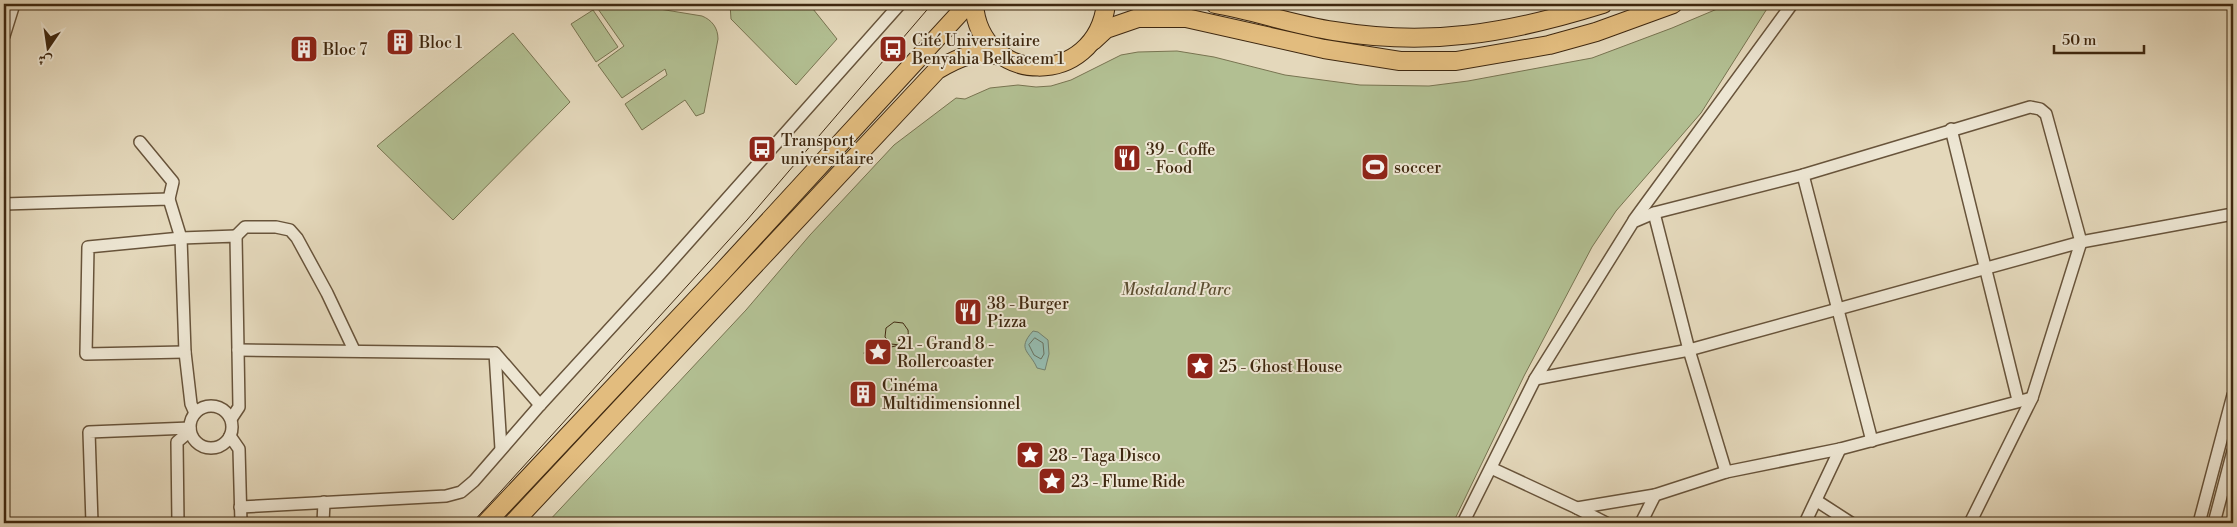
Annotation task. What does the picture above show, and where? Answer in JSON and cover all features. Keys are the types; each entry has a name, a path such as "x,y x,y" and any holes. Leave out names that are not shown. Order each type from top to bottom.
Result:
{"highway":[{"path":"486,523 722,272 968,4"},
{"path":"974,4 975,14 981,31 991,46 1005,58"},
{"path":"1093,41 1103,24 1106,4"},
{"path":"1215,4 1332,31 1388,38 1422,38 1484,34 1529,25 1603,4"},
{"path":"513,523 936,70 967,55 981,52 1005,58 1022,65 1041,68 1061,64 1079,55 1106,29 1138,18 1186,18 1324,49 1400,61 1456,61 1549,45 1596,32 1673,4"}],"street":[{"path":"4,36 14,4"},
{"path":"240,507 450,495 461,492 474,481 900,4"},
{"path":"1463,523 1535,379 1633,222 1792,4"},
{"path":"1633,222 1654,213 1803,175 2030,107 2040,108 2046,114 2081,242 2032,398 1970,523"},
{"path":"1952,129 2018,400"},
{"path":"140,142 173,182 169,199 182,238 185,352 191,404 195,413"},
{"path":"1803,175 1872,441"},
{"path":"4,204 169,199"},
{"path":"1654,213 1689,350 1726,472"},
{"path":"1535,379 1689,350 2081,242 2233,215"},
{"path":"185,352 86,354 88,247 182,238 236,236 245,227 276,227 290,230 297,238 327,293 354,350"},
{"path":"231,419 239,407 236,236"},
{"path":"238,350 495,352 540,405"},
{"path":"495,352 501,449"},
{"path":"2199,523 2233,395"},
{"path":"1577,508 1655,495 1726,472 1840,449 2018,400 2032,398"},
{"path":"214,406 221,408 231,419 230,436 222,444 210,447 197,443 190,430 191,418 200,408 214,406"},
{"path":"92,523 89,432 190,430"},
{"path":"178,523 177,442 190,430"},
{"path":"230,436 239,450 241,523"},
{"path":"1805,523 1840,449"},
{"path":"2214,523 2233,451"},
{"path":"1491,468 1606,523"},
{"path":"1641,523 1655,495"},
{"path":"1817,501 1851,523"},
{"path":"323,523 324,502"}],"green space":[{"path":"597,4 629,4 702,16 711,22 716,28 718,39 704,113 696,116 685,100 642,130 625,104 667,75 665,69 622,98 598,65 624,46 598,9"},
{"path":"730,4 809,4 837,39 796,85 731,19"},
{"name":"Mostaland Parc","path":"1729,4 1770,4 1701,113 1616,211 1592,247 1524,376 1453,523 547,523 746,310 810,235 894,145 956,98 965,99 990,88 1018,85 1051,86 1071,80 1121,55 1138,52 1177,51 1214,57 1285,75 1360,85 1429,86 1468,81 1592,58"},
{"path":"593,10 618,47 596,62 571,24"},
{"path":"513,33 570,102 453,220 377,146"}],"water":[{"path":"1033,331 1038,332 1048,340 1049,354 1045,370 1037,368 1025,347 1025,342"}],"tram line":[{"path":"472,523 747,220 932,4"},
{"path":"864,353 900,345 906,340 908,330 903,323 894,322 886,328 885,337 891,344 900,345"}],"place":[{"name":"Bloc 1","path":"400,42"},
{"name":"Bloc 7","path":"304,49"},
{"name":"Cité Universitaire Benyahia Belkacem 1","path":"893,49"},
{"name":"Transport universitaire","path":"762,149"},
{"name":"39 - Coffe - Food","path":"1127,158"},
{"name":"soccer","path":"1375,167"},
{"name":"38 - Burger Pizza","path":"968,312"},
{"name":"21 - Grand 8 - Rollercoaster","path":"878,352"},
{"name":"25 - Ghost House","path":"1200,366"},
{"name":"Cinéma Multidimensionnel","path":"863,394"},
{"name":"28 - Taga Disco","path":"1030,455"},
{"name":"23 - Flume Ride","path":"1052,481"}]}
